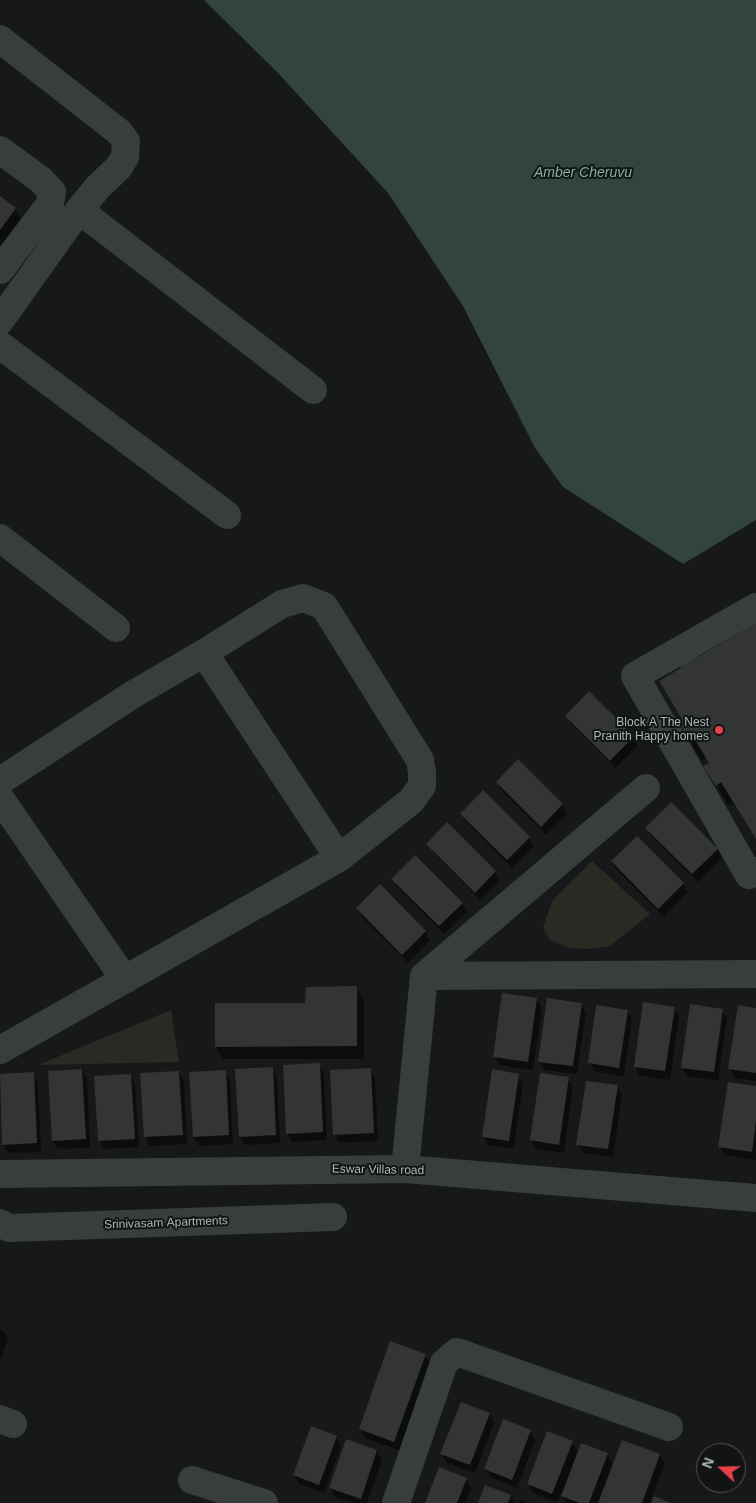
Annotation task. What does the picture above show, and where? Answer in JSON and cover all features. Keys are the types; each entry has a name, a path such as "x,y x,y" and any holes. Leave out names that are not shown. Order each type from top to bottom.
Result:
{"street":[{"path":"0,39 118,132 126,141 125,157 119,168 98,187 79,210 0,321"},
{"path":"0,150 41,180 52,192 50,204 0,270"},
{"path":"79,210 313,390"},
{"path":"0,345 226,515"},
{"path":"0,538 116,628"},
{"path":"0,781 132,695 282,604 304,598 324,606 420,760 422,772 422,786 411,801 339,858 0,1050"},
{"path":"756,607 635,676 749,875 756,871"},
{"path":"204,653 339,858"},
{"path":"405,1169 424,976 646,788"},
{"path":"0,798 124,980"},
{"path":"424,976 756,974"},
{"name":"Eswar Villas road","path":"0,1174 405,1169 756,1198"},
{"name":"Srinivasam Apartments","path":"0,1223 9,1228 332,1218"},
{"path":"396,1503 444,1363 457,1352 669,1427"},
{"path":"192,1480 264,1503"}],"shaded area":[{"path":"592,861 650,914 610,946 590,949 569,948 550,940 543,927 552,901"},
{"path":"171,1010 179,1062 38,1065"}],"water":[{"name":"Amber Cheruvu","path":"204,0 756,0 756,520 683,564 563,487 535,448 463,306 388,193 278,73"}],"building":[{"path":"0,196 16,208 0,230"},
{"name":"Block A The Nest Pranith Happy homes","path":"756,613 756,839 721,782 716,786 703,766 709,763 694,738 689,740 678,722 682,719 659,681 681,668 677,661 694,651 698,657 743,630"},
{"path":"589,691 634,736 610,761 565,716"},
{"path":"518,759 563,804 541,827 496,782"},
{"path":"483,790 530,837 507,860 460,814"},
{"path":"671,802 718,849 692,874 645,828"},
{"path":"447,822 496,871 475,893 426,844"},
{"path":"637,836 684,883 658,909 611,861"},
{"path":"415,855 463,903 439,926 391,879"},
{"path":"380,884 426,931 402,955 356,908"},
{"path":"357,986 357,1046 215,1047 215,1003 305,1003 306,987"},
{"path":"502,993 537,998 528,1062 493,1057"},
{"path":"547,998 582,1003 573,1066 538,1062"},
{"path":"643,1002 675,1007 665,1071 634,1067"},
{"path":"690,1004 723,1009 714,1072 681,1068"},
{"path":"596,1005 628,1010 619,1068 588,1063"},
{"path":"738,1005 756,1008 756,1073 728,1069"},
{"path":"320,1063 323,1132 286,1134 283,1065"},
{"path":"273,1067 276,1135 239,1137 235,1069"},
{"path":"371,1068 374,1133 333,1135 330,1070"},
{"path":"82,1069 86,1139 52,1141 48,1071"},
{"path":"492,1069 519,1074 509,1141 482,1137"},
{"path":"226,1070 229,1135 193,1137 189,1072"},
{"path":"179,1071 183,1135 144,1137 140,1073"},
{"path":"34,1072 37,1143 2,1145 0,1074"},
{"path":"540,1073 569,1077 559,1145 530,1140"},
{"path":"131,1074 135,1139 98,1141 94,1076"},
{"path":"586,1081 618,1085 608,1149 576,1145"},
{"path":"728,1082 756,1086 756,1121 752,1152 718,1147"},
{"path":"390,1341 426,1354 394,1442 359,1429"},
{"path":"461,1402 490,1413 470,1465 440,1454"},
{"path":"503,1419 531,1430 512,1480 484,1469"},
{"path":"311,1426 337,1436 319,1485 293,1475"},
{"path":"547,1431 573,1441 552,1494 527,1484"},
{"path":"346,1439 377,1450 361,1499 329,1488"},
{"path":"622,1440 660,1454 642,1503 598,1503"},
{"path":"581,1443 608,1453 589,1503 580,1503 561,1496"},
{"path":"439,1467 467,1478 457,1503 425,1503"},
{"path":"485,1485 511,1495 508,1503 478,1503"},
{"path":"654,1496 671,1503 651,1503"}],"place":[{"name":"Block A The Nest Pranith Happy homes","path":"719,730"}]}
